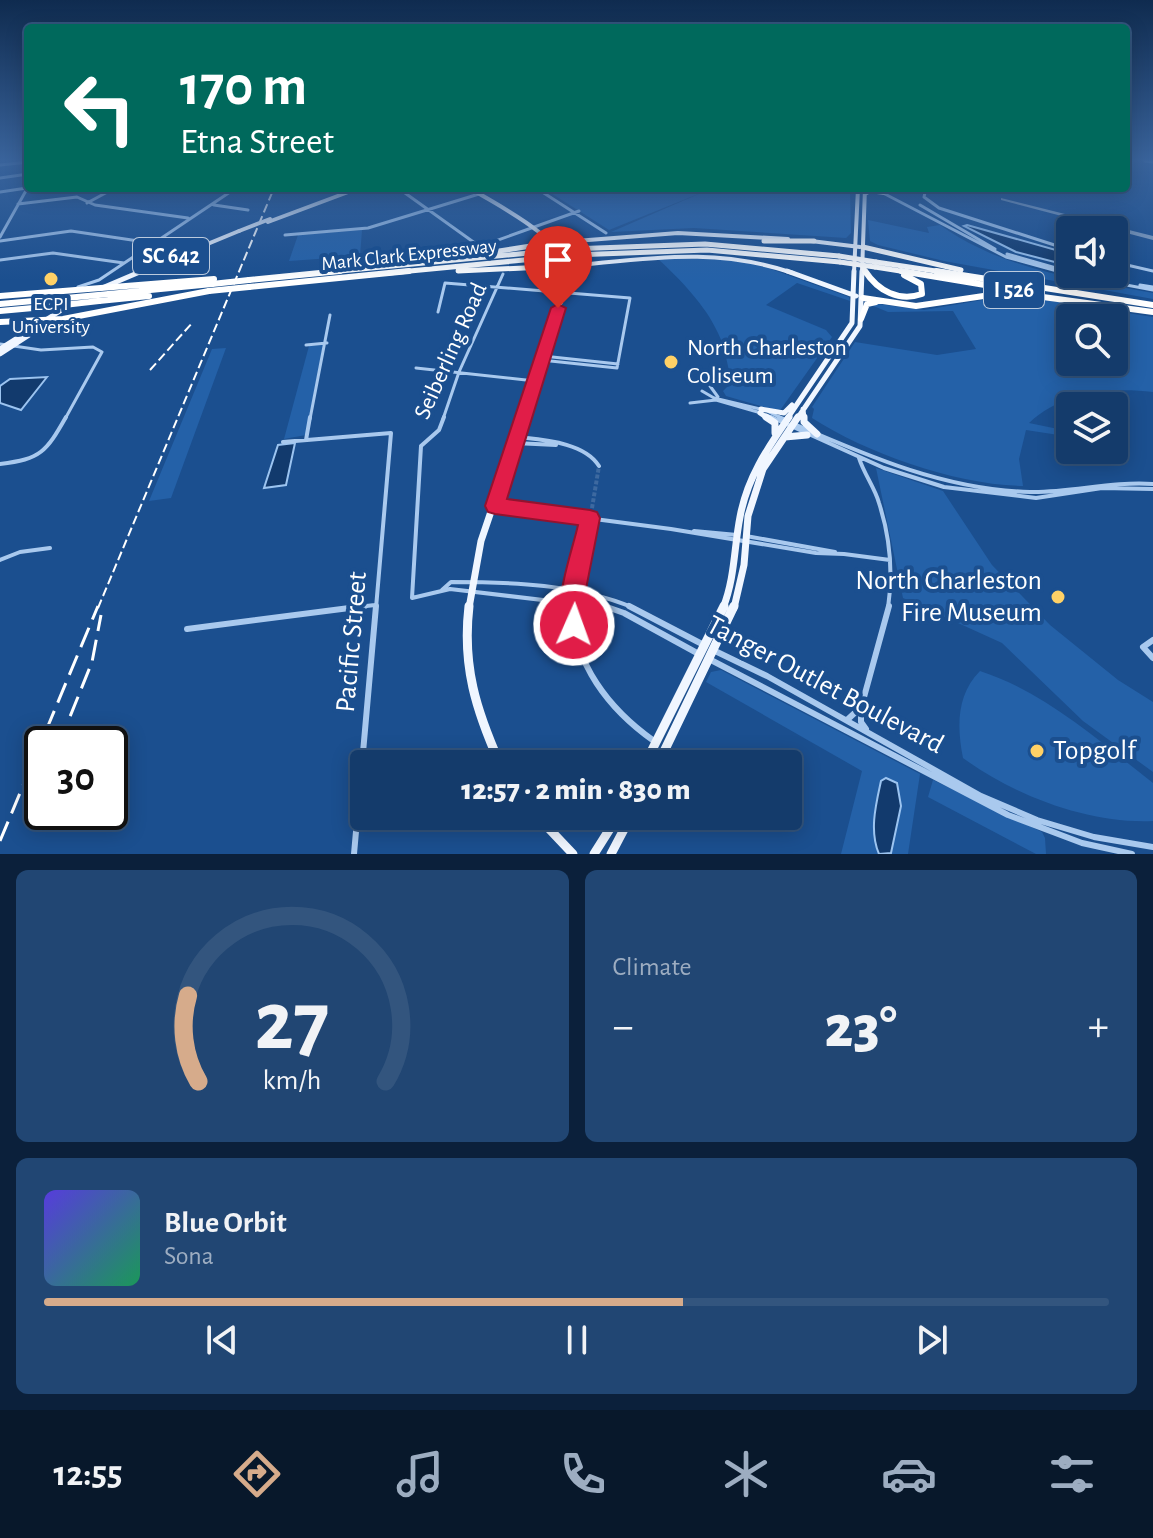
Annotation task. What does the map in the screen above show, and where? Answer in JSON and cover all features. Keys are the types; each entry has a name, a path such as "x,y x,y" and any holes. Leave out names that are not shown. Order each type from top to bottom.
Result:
{"highway":[{"path":"651,242 814,241"},
{"name":"Mark Clark Expressway","path":"0,304 211,284 360,276 651,242 745,244 1153,305"},
{"path":"379,268 548,243"},
{"name":"Mark Clark Expressway","path":"571,252 700,247 840,259"},
{"path":"860,247 1097,296"},
{"name":"Mark Clark Expressway","path":"250,281 543,255"},
{"path":"863,268 873,284 890,293 912,297 923,292 921,284 912,278 875,264"},
{"name":"Mark Clark Expressway","path":"875,264 1153,312"},
{"path":"360,276 564,266"},
{"path":"134,275 129,282 134,284"},
{"path":"0,296 102,283 211,284 250,281"},
{"path":"27,320 33,322 32,330 63,319 211,284"},
{"name":"Mark Clark Expressway","path":"0,311 99,301 211,284"},
{"path":"859,297 881,302 929,305 989,295 1021,294 1153,312"},
{"path":"861,319 867,304 881,302"},
{"path":"0,322 63,319"}],"main road":[{"name":"SC 642","path":"269,221 320,201"},
{"name":"SC 642","path":"4,347 102,283 324,201"},
{"path":"490,201 548,243 564,266 567,286 470,586 464,622 471,688 482,726 493,750"},
{"path":"789,423 803,395 852,323 863,268 857,233 858,201"},
{"path":"666,749 708,653 725,605 754,491 778,438 803,409 860,326 860,247 864,201"},
{"name":"SC 642","path":"48,320 134,275 238,232"},
{"path":"548,243 678,233 814,241 860,247"},
{"path":"839,243 852,242 857,233"},
{"path":"564,266 634,257 721,256 770,266 859,297"},
{"path":"761,411 784,413 803,395"},
{"path":"803,409 804,422 817,434"},
{"path":"761,411 775,423 778,438"},
{"path":"778,438 807,435"},
{"path":"652,750 708,653"},
{"path":"550,830 573,854"},
{"path":"594,854 609,830"},
{"path":"611,854 624,830"}],"street":[{"path":"0,239 20,201"},
{"path":"18,204 45,201"},
{"path":"83,201 191,219"},
{"path":"87,203 91,201"},
{"path":"102,283 125,263 218,201"},
{"path":"418,201 479,246"},
{"path":"285,235 359,229 410,216 451,201"},
{"path":"558,201 606,233"},
{"path":"905,201 984,248 1023,263 1153,289"},
{"path":"910,201 999,251 1056,268"},
{"path":"928,201 939,208 1056,246"},
{"path":"212,205 248,210"},
{"path":"437,257 577,212"},
{"path":"0,224 8,223"},
{"path":"0,239 71,231 155,243"},
{"path":"0,260 53,253 125,263"},
{"path":"1128,265 1153,271"},
{"name":"Seiberling Road","path":"470,586 412,598 419,459 421,446 439,430 459,372 503,274"},
{"path":"438,312 445,283 630,298 618,366 542,358"},
{"path":"1128,284 1153,289"},
{"path":"283,442 306,440 330,315"},
{"path":"306,345 327,343"},
{"path":"0,464 25,461 49,447 102,352 93,347 49,350 4,347"},
{"path":"416,368 535,381"},
{"path":"710,386 715,395 724,399"},
{"path":"716,402 700,392 761,411 944,487 1036,498 1102,488 1152,488"},
{"path":"690,403 698,400 716,402 761,411"},
{"path":"789,423 807,435 875,464 888,466"},
{"name":"Pacific Street","path":"306,440 391,433 354,854"},
{"path":"516,440 591,453 599,466"},
{"path":"859,457 865,478 879,501 893,576 887,618 861,708 861,722 867,731"},
{"path":"864,469 875,464"},
{"path":"495,506 590,516 827,555 890,560"},
{"path":"590,516 574,593 574,625 595,682 631,725 666,749"},
{"path":"0,560 10,554 50,548"},
{"name":"Tanger Outlet Boulevard","path":"470,586 574,593 628,605 708,653 1008,815 1082,843 1132,854"},
{"name":"Tanger Outlet Boulevard","path":"470,586 620,611 847,720 1008,808 1082,835 1123,845 1153,847"},
{"path":"187,629 375,605"},
{"path":"1153,640 1143,647 1153,658"},
{"path":"847,720 861,708"}],"shaded area":[{"path":"563,201 681,201 609,230"},
{"path":"683,201 850,201 851,233 846,238 694,228 611,232"},
{"path":"868,220 929,233 927,227 940,225 989,253 1056,274 1056,281 944,261 870,241"},
{"path":"964,226 1056,250 1056,262 1016,252"},
{"path":"362,230 360,256 289,261 298,235"},
{"path":"658,259 735,260 768,268 849,297 850,301 797,283 766,305 826,330 832,337 781,409 774,410 726,396 723,391 732,382 718,333 700,303"},
{"path":"1092,288 1127,288 1153,293 1153,299"},
{"path":"1000,297 1071,304 1056,304 1056,376 1128,376 1128,313 1153,317 1153,392 1056,392 1056,404 1029,423 1056,429 1056,435 1026,430 1019,459 1023,486 969,480 913,465 858,443 812,418 812,407 855,342 937,355 976,349 953,311 888,312 871,305 924,310"},
{"path":"323,345 306,435 284,439 309,346"},
{"path":"226,348 171,498 149,501 212,349"},
{"path":"47,377 21,410 0,403 0,386 10,379"},
{"path":"295,443 286,485 264,488 278,445"},
{"path":"876,468 943,491 992,565 1050,625 1118,680 1153,702 1153,772 1083,721 1002,643 903,598"},
{"path":"721,670 920,774 908,854 890,854 901,806 881,781 874,829 879,854 841,854 862,771 706,682 711,672"},
{"name":"Topgolf","path":"980,671 1004,680 1049,705 1153,783 1153,821 1104,818 1054,805 1006,784 963,758 960,735 962,701"},
{"path":"886,778 897,783 901,806 891,853 879,854 874,836 874,818 881,781"},
{"path":"933,780 1042,832 1046,854 1036,854 928,797"}],"taxiway":[{"path":"1010,201 1153,238"}],"tunnel":[{"path":"591,514 599,466"}],"railway":[{"path":"98,608 269,201"},
{"path":"150,370 193,322"},
{"path":"0,841 98,606"},
{"path":"66,726 92,662 101,615"}],"place":[{"name":"ECPI University","path":"51,279"},
{"name":"North Charleston Coliseum","path":"671,362"},
{"name":"North Charleston Fire Museum","path":"1058,597"},
{"name":"Topgolf","path":"1037,751"}],"route":[{"path":"558,308 495,506 590,518 573,594 574,625"}]}
